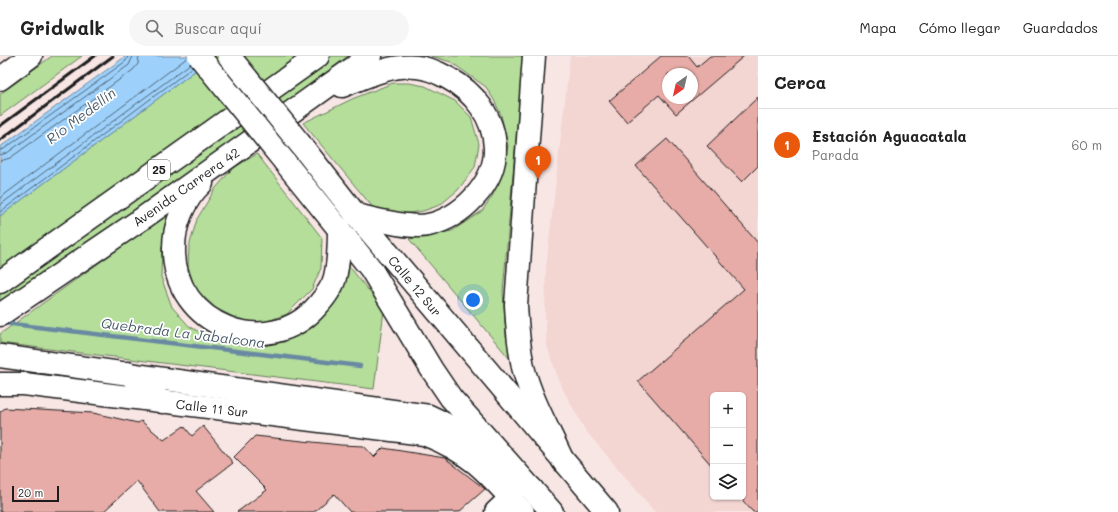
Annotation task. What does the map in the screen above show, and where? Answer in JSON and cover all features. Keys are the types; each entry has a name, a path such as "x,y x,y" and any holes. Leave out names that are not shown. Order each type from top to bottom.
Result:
{"main road":[{"path":"0,79 31,56"},
{"name":"Calle 12 Sur","path":"199,56 371,269 432,370 451,398 552,512"},
{"name":"Calle 12 Sur","path":"229,56 356,215 607,512"},
{"name":"25","path":"0,282 318,56"},
{"name":"Avenida Carrera 42","path":"0,316 370,56"},
{"path":"534,56 516,306 517,320 526,374 531,391 563,461"},
{"path":"312,97 396,67 418,67 440,74 462,86 478,101 489,120 495,148 490,172 477,195 448,218 427,225 401,224 356,215"},
{"path":"224,160 198,187 181,211 174,234 173,263 182,290 194,308 213,322 234,330 263,334 289,327 312,313 325,298 335,278 339,252 339,228"},
{"path":"0,356 429,416 466,436 532,489"},
{"path":"128,374 162,402"},
{"name":"Calle 11 Sur","path":"0,384 24,384 424,434 457,448 486,470 510,508"}],"shaded area":[{"path":"570,56 758,56 758,512 655,512 585,430 561,386 547,346 545,314 546,268"}],"green space":[{"path":"52,56 82,56 0,116 0,94"},
{"path":"215,56 305,56 0,272 0,216"},
{"path":"328,56 348,56 245,133 0,304 0,291"},
{"path":"431,56 523,56 503,292 506,336 515,365 409,239 452,231 482,211 493,195 501,175 508,146 501,115 486,87 451,62"},
{"path":"393,83 409,83 425,86 455,101 471,117 479,144 475,167 458,190 440,205 423,211 402,214 375,210 303,123 352,99"},
{"path":"257,154 322,238 321,268 312,289 287,314 262,323 239,320 216,308 195,289 188,266 189,247 197,219 215,189 233,168"},
{"path":"174,209 162,247 161,277 172,307 189,326 215,341 259,346 284,342 313,327 334,304 349,266 384,310 374,389 0,343 0,334"}],"water":[{"name":"Río Medellín","path":"126,56 215,56 0,216 0,147"}],"building":[{"path":"661,56 688,56 697,67 710,56 744,56 698,95 698,68 662,68 662,98 659,95 627,122 609,101"},
{"path":"758,97 758,166 742,182 707,146"},
{"path":"667,104 688,104 676,114"},
{"path":"667,139 758,243 758,512 753,512 743,501 746,500 746,392 710,392 710,464 638,381 744,289 636,166"},
{"path":"5,408 93,413 138,423 141,421 164,440 184,426 192,436 203,426 233,463 196,491 214,512 160,512 137,481 103,512 0,512 0,412"},
{"path":"255,436 364,446 374,457 383,448 445,458 485,489 459,512 350,512 334,494 314,512 237,512 267,490 234,457"}],"waterway":[{"name":"Quebrada La Jabalcona","path":"4,323 360,366"}],"railway":[{"path":"0,126 95,56"},
{"path":"0,140 113,56"}],"place":[{"name":"Estación Aguacatala","path":"538,179"}]}
